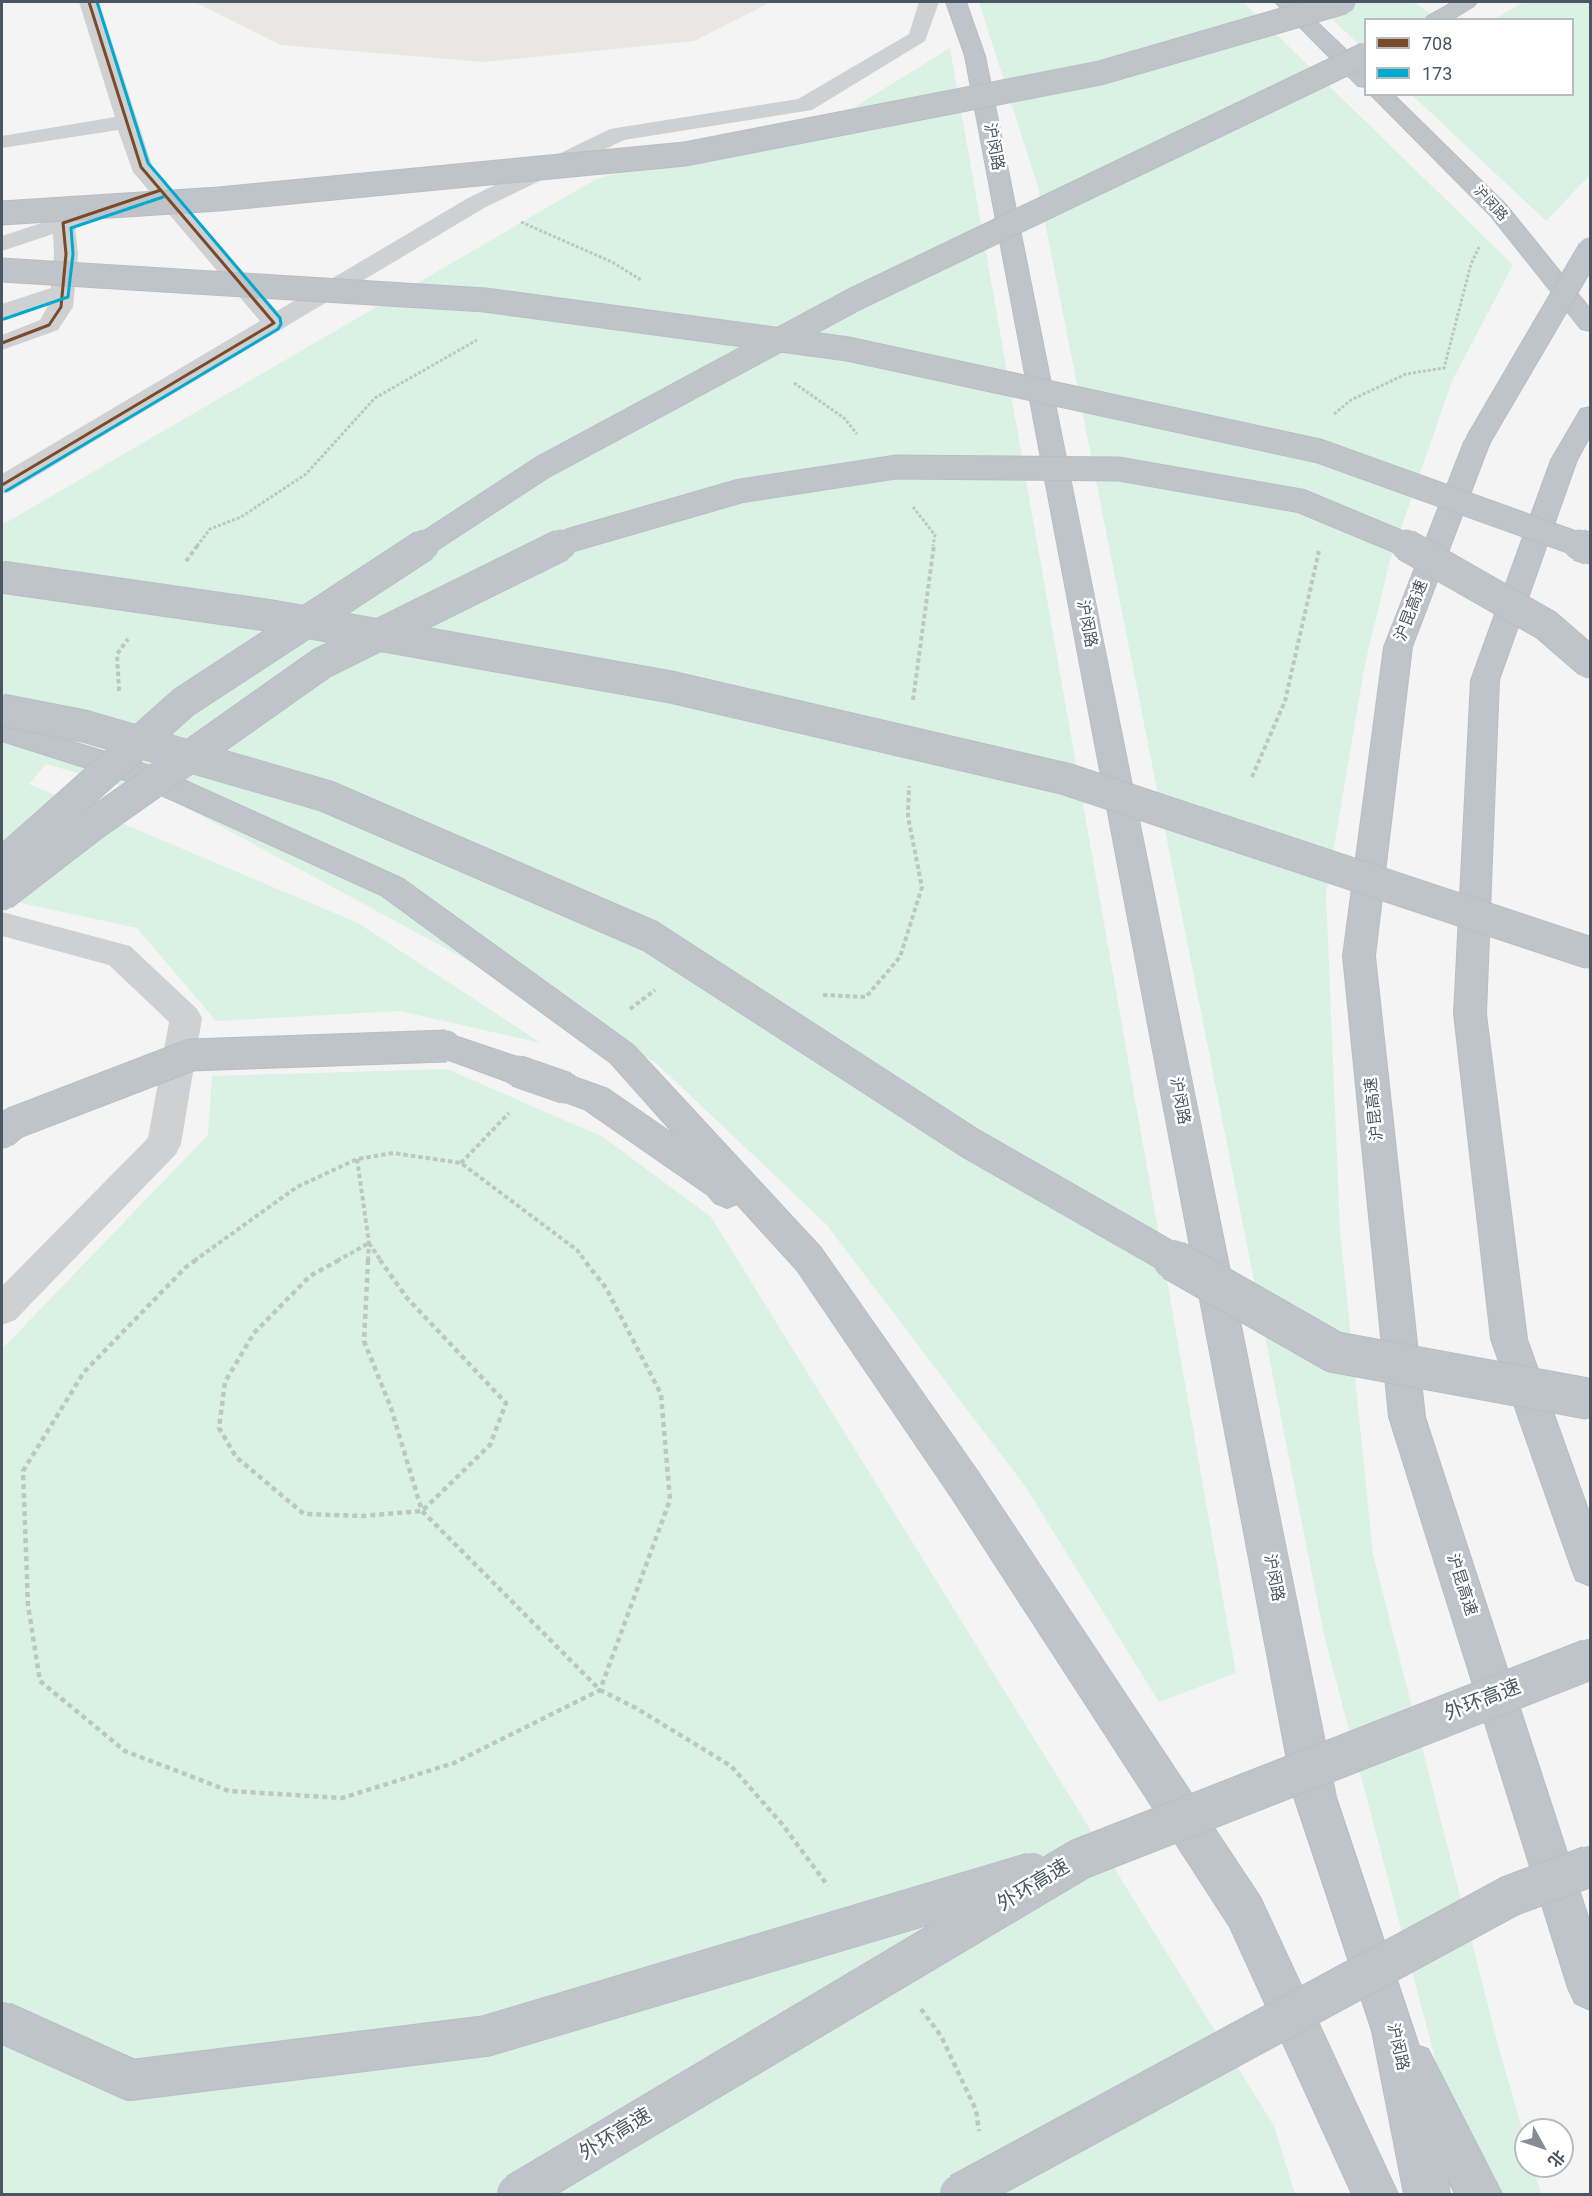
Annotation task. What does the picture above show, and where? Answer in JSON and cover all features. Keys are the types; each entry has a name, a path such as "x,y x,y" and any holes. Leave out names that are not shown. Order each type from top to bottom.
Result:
{"highway":[{"name":"沪闵路","path":"956,2 978,68 1315,1797 1394,2031 1427,2194"},
{"path":"1285,2 1364,80"},
{"path":"2,213 219,200 686,154 1100,73 1344,2"},
{"path":"1439,18 1467,2"},
{"path":"2,864 184,702 543,467 855,299 1364,54"},
{"name":"沪闵路","path":"1382,96 1498,210 1590,324"},
{"name":"沪昆高速","path":"1590,249 1477,442 1398,647 1359,956 1407,1417 1590,1988"},
{"path":"2,270 485,300 848,349 1318,451 1590,549"},
{"path":"1590,415 1564,460 1485,680 1470,1014 1509,1339 1590,1568"},
{"path":"2,895 94,824 322,663 571,540 740,491 896,467 1119,469 1301,501 1401,542 1546,625 1590,663"},
{"path":"2,577 266,615 671,687 1066,779 1590,953"},
{"path":"2,710 84,726 326,796 650,936 970,1143 1334,1352 1590,1399"},
{"path":"2,731 147,777 392,887 622,1054 809,1259 965,1485 1245,1912 1375,2194"},
{"path":"2,1133 14,1123 191,1055 446,1046 566,1088 596,1099 720,1185 965,1485"},
{"name":"外环高速","path":"517,2194 1080,1859 1590,1659"},
{"path":"2,2022 131,2080 486,2036 1080,1859"},
{"path":"960,2194 1510,1896 1590,1866"},
{"path":"1394,2031 1479,2194"}],"street":[{"path":"89,2 141,167 274,323"},
{"path":"2,485 476,203 618,134 804,105 918,37 929,2"},
{"path":"2,142 127,122"},
{"path":"2,244 161,190"},
{"path":"2,343 49,325 61,307 66,254 63,223"},
{"path":"2,276 66,254"},
{"path":"2,312 62,292"},
{"path":"2,924 119,955 186,1018 164,1144 2,1310"}],"path":[{"path":"476,203 612,262 637,277"},
{"path":"393,1153 461,1163 577,1250 606,1288 661,1394 670,1500 600,1690 454,1763 342,1798 229,1791 146,1760 125,1751 40,1681 28,1605 23,1471 84,1372 186,1267 297,1187 357,1159 393,1153"},
{"path":"357,1159 369,1242 364,1341 391,1408 422,1511 600,1690"},
{"path":"369,1242 407,1298 506,1403 490,1445 422,1511 362,1516 304,1514 236,1456 219,1428 225,1382 254,1333 309,1276 369,1242"}],"shaded area":[{"path":"195,2 771,2 694,41 484,62 281,45"}],"green space":[{"path":"979,2 1243,2 1513,265 1452,381 1390,560 1365,664 1326,894 1340,1230 1373,1554 1498,2045 1519,2118 1514,2118 1514,2178 1536,2178 1541,2194 1475,2194 1458,2146 1324,1635 1038,187"},
{"path":"1314,2 1414,2 1437,18 1364,18 1364,49"},
{"path":"1524,2 1590,2 1590,175 1546,221 1413,96 1574,96 1574,18 1496,18"},
{"path":"950,48 1236,1673 1159,1702 1025,1486 826,1224 655,1062 174,801 46,764 29,784 358,923 541,1043 400,1011 216,1021 137,928 2,899 2,525 596,179 848,111"},
{"path":"447,1069 603,1137 711,1217 1274,2126 1295,2194 2,2194 2,1349 208,1135 212,1076"}],"transit line":[{"name":"708","path":"2,485 274,323 141,167 89,2"},
{"name":"173","path":"6,491 278,329 281,324 280,318 148,163 97,2"},
{"name":"708","path":"2,343 49,325 61,307 66,254 63,223 161,190"},
{"name":"173","path":"4,319 68,297 73,254 71,228 163,197"}]}
